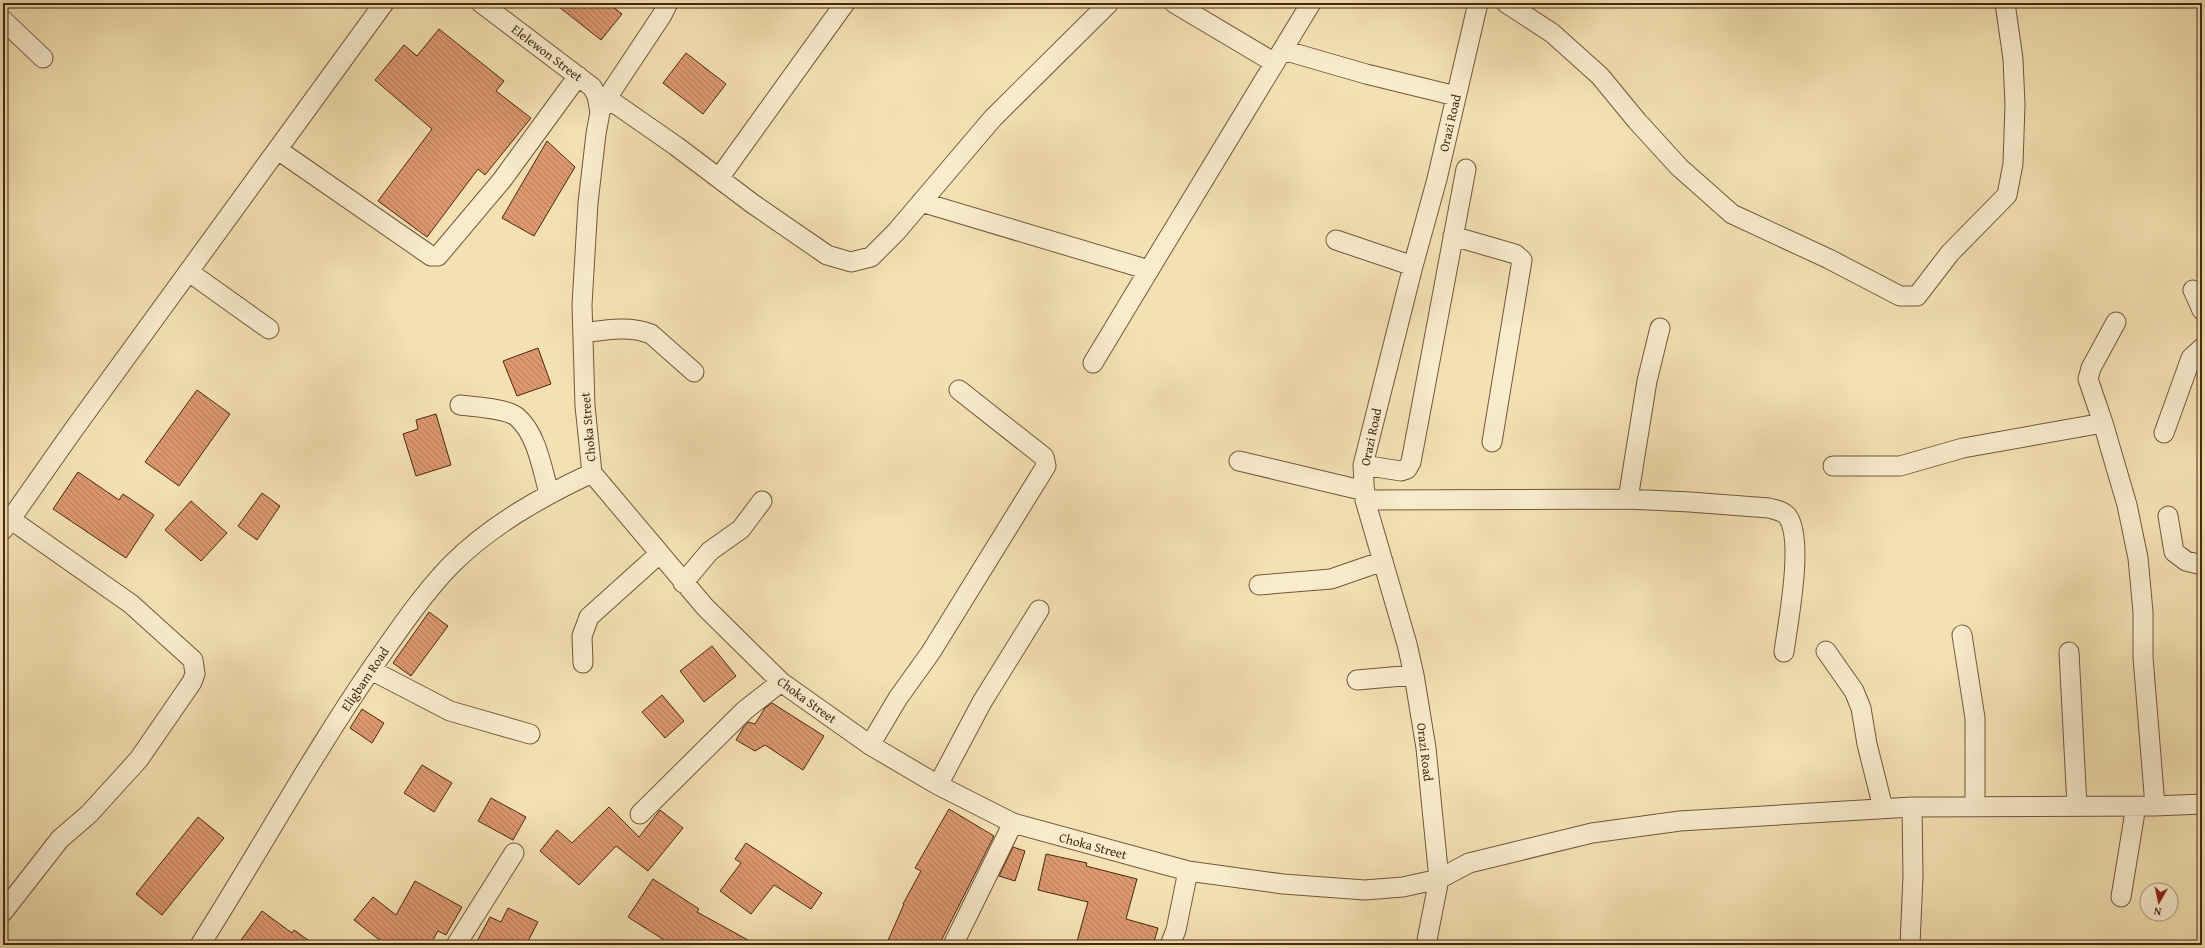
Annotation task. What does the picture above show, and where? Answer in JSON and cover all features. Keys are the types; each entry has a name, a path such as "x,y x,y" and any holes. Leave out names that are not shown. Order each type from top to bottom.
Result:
{"street":[{"path":"3,912 60,840 89,814 139,759 188,690 195,674 193,660 131,604 6,521 384,3"},
{"name":"Elelewon Street","path":"481,3 592,87 603,105"},
{"path":"668,3 662,15 603,105 676,146 827,255 851,262 871,257 921,202 993,118 1110,3"},
{"path":"719,178 845,3"},
{"path":"1174,3 1279,56 1366,74 1456,96"},
{"path":"1093,363 1311,3"},
{"name":"Orazi Road","path":"1426,945 1440,879 1426,748 1414,675 1365,496 1363,466 1413,266 1437,179 1478,3"},
{"path":"1506,3 1552,33 1600,76 1637,121 1679,167 1732,214 1829,259 1900,296 1910,297 1917,296 1950,253 2007,195 2013,164 2015,105 2013,59 2005,3"},
{"path":"3,20 43,58"},
{"path":"278,150 431,256 435,257 438,256 502,180 578,76"},
{"name":"Choka Street","path":"603,105 588,203 582,305 585,406 592,473 658,554 705,608 781,682 870,745 938,785 1014,823 1188,871 1283,884 1364,890 1402,888 1440,879 1469,863 1592,833 1680,821 1912,807 2146,806 2202,804"},
{"path":"1363,466 1400,471 1408,468 1411,462 1466,169"},
{"path":"921,202 1149,270"},
{"path":"1454,236 1515,254 1522,260 1492,442"},
{"path":"1336,240 1413,266"},
{"path":"189,272 269,329"},
{"path":"2193,290 2202,310"},
{"path":"2116,322 2091,368 2088,379 2103,423 2126,505 2138,558 2143,612 2146,806 2122,897"},
{"path":"1628,499 1647,382 1660,328"},
{"path":"583,333 617,329 642,331 651,334 694,372"},
{"path":"2164,433 2191,358 2202,348"},
{"path":"870,745 898,698 931,652 1046,466 1044,457 959,390"},
{"path":"460,405 497,410 516,417 528,433 539,457 549,493"},
{"path":"1834,466 1900,466 1963,448 2103,423"},
{"path":"1239,461 1365,496 1628,499 1769,508 1782,512 1788,516 1793,528 1795,562 1784,652"},
{"name":"Eligbam Road","path":"200,945 320,747 371,670 411,614 451,565 506,519 549,493 592,473"},
{"path":"683,583 710,551 741,528 762,501"},
{"path":"2168,516 2174,552 2186,561 2202,565"},
{"path":"583,663 582,636 589,618 658,554"},
{"path":"1259,584 1331,579 1383,561"},
{"path":"938,785 982,702 1039,610"},
{"path":"1962,635 1974,718 1975,806"},
{"path":"1826,651 1854,691 1861,708 1867,744 1883,808"},
{"path":"2069,652 2077,806"},
{"path":"371,670 450,711 530,734"},
{"path":"1357,680 1414,675"},
{"path":"640,814 745,710 781,682"},
{"path":"1910,945 1913,876 1912,807"},
{"path":"953,945 1014,823"},
{"path":"456,945 514,853"},
{"path":"1170,945 1176,930 1188,871"}],"building":[{"path":"554,3 608,3 622,14 601,40"},
{"path":"439,29 504,81 496,91 531,118 485,175 478,169 427,237 378,201 432,129 375,80 404,45 417,56"},
{"path":"686,53 726,84 703,114 663,83"},
{"path":"547,141 575,167 534,236 502,218"},
{"path":"538,348 551,384 517,396 503,361"},
{"path":"197,390 230,414 179,486 145,462"},
{"path":"436,414 451,465 416,476 403,434 418,429 416,420"},
{"path":"78,472 119,500 123,494 154,515 126,558 53,509"},
{"path":"262,493 280,506 257,540 238,526"},
{"path":"191,501 227,533 201,561 165,530"},
{"path":"429,612 448,626 411,676 393,663"},
{"path":"712,646 736,676 704,702 680,671"},
{"path":"662,695 684,721 665,738 642,712"},
{"path":"772,703 824,736 803,770 765,745 755,751 736,740 748,722 755,724 765,708"},
{"path":"362,709 384,723 372,743 350,728"},
{"path":"422,765 452,783 434,812 404,793"},
{"path":"491,798 526,817 513,840 478,821"},
{"path":"609,807 639,837 660,810 683,828 648,871 616,846 579,885 540,851 557,830 572,843"},
{"path":"949,809 994,836 939,945 886,945 903,904 921,871 915,868"},
{"path":"198,817 224,838 162,915 136,894"},
{"path":"746,843 822,893 811,909 774,885 751,914 720,891 741,863 735,859"},
{"path":"1013,847 1025,851 1015,881 999,876"},
{"path":"1046,854 1087,863 1086,866 1137,879 1126,919 1158,928 1153,945 1076,945 1088,902 1038,890"},
{"path":"653,879 699,909 697,912 757,945 672,945 628,917"},
{"path":"415,881 462,907 446,935 438,931 430,945 386,945 354,920 373,897 396,915"},
{"path":"508,908 538,922 526,945 475,945 490,917 501,922"},
{"path":"262,911 292,933 294,930 315,945 248,945 241,940"}]}
